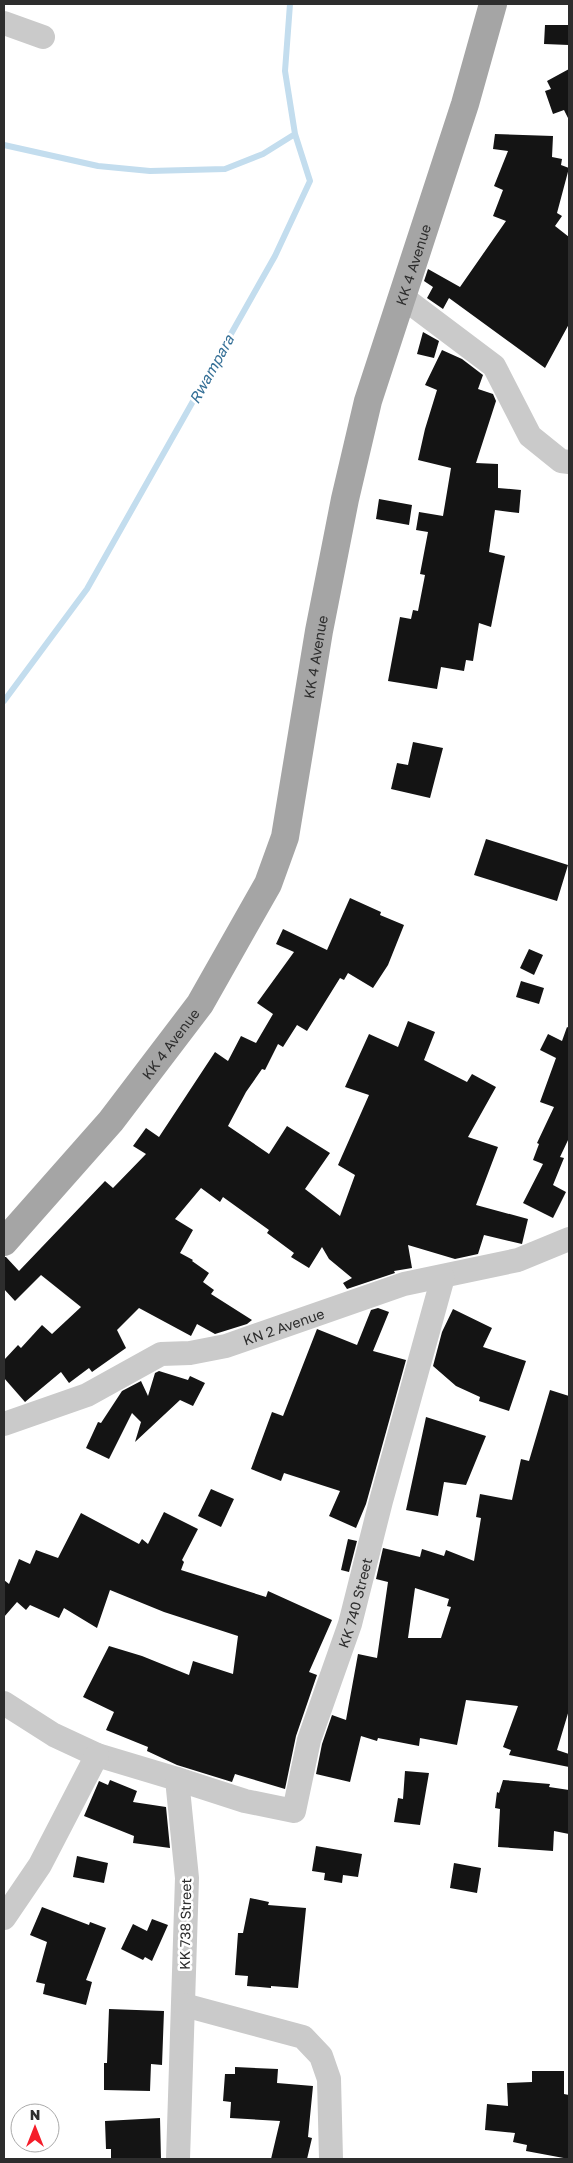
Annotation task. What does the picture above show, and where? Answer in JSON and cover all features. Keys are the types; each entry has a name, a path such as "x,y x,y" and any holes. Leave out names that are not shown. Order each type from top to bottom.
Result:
{"main road":[{"name":"KK 4 Avenue","path":"4,1242 111,1121 200,1004 268,884 285,837 319,631 345,499 368,402 465,104 494,4"}],"street":[{"path":"4,23 43,37"},
{"path":"401,296 494,366 530,436 560,461 569,462"},
{"name":"KN 2 Avenue","path":"4,1424 87,1395 161,1354 190,1353 226,1346 404,1284 443,1278 518,1260 569,1239"},
{"name":"KK 740 Street","path":"177,1779 246,1801 294,1811 309,1740 350,1624 381,1501 443,1278"},
{"path":"4,1703 54,1735 97,1755 177,1779"},
{"path":"4,1918 40,1865 97,1755"},
{"name":"KK 738 Street","path":"177,1779 187,1878 178,2159"},
{"path":"184,2005 303,2037 321,2056 329,2079 331,2159"}],"building":[{"path":"545,25 569,25 569,45 544,44"},
{"path":"569,69 569,120 564,110 553,114 545,91 551,89 547,81"},
{"path":"495,134 553,136 552,157 562,159 561,165 569,168 557,213 562,216 555,226 569,237 569,324 545,368 449,298 443,309 427,298 433,287 424,281 428,269 460,287 506,221 493,216 503,190 494,186 508,151 493,149"},
{"path":"423,332 439,341 434,358 417,354"},
{"path":"442,350 462,359 483,375 478,389 493,394 496,401 476,463 498,464 498,488 521,490 519,513 495,510 489,552 505,556 491,627 479,623 473,661 466,660 464,671 441,667 437,689 388,681 400,617 411,619 413,610 418,611 425,575 420,574 428,532 416,530 419,512 443,516 451,468 418,460 437,390 425,385"},
{"path":"379,499 412,505 409,525 376,519"},
{"path":"413,742 443,748 430,798 391,789 397,763 408,765"},
{"path":"486,839 568,865 557,901 474,875"},
{"path":"350,898 381,912 380,915 404,925 388,965 373,988 348,973 344,980 340,978 307,1031 297,1025 283,1047 278,1044 265,1070 262,1069 246,1092 228,1126 269,1154 287,1126 330,1153 305,1189 340,1216 355,1175 338,1165 369,1095 345,1087 369,1034 398,1047 408,1021 435,1032 424,1060 467,1082 472,1074 496,1087 468,1137 498,1147 476,1205 528,1219 522,1244 484,1235 478,1254 455,1259 408,1245 412,1268 394,1271 395,1273 347,1289 343,1283 352,1278 329,1259 322,1247 309,1268 291,1257 294,1253 267,1233 269,1230 223,1197 220,1202 201,1188 175,1219 193,1230 180,1253 193,1260 209,1273 203,1282 214,1290 211,1294 252,1320 247,1324 215,1334 197,1324 191,1336 139,1308 117,1330 126,1348 92,1372 89,1368 69,1383 61,1372 25,1402 4,1378 4,1360 18,1345 21,1348 42,1325 52,1334 81,1307 41,1275 15,1301 4,1289 4,1257 19,1271 105,1181 113,1188 146,1154 133,1146 146,1128 159,1137 215,1052 228,1061 241,1036 256,1043 273,1014 257,1003 294,952 276,944 283,929 327,950"},
{"path":"529,949 543,955 534,975 520,968"},
{"path":"521,981 544,988 539,1004 516,997"},
{"path":"567,1027 569,1028 569,1138 560,1157 564,1158 553,1185 566,1192 553,1218 523,1203 543,1164 533,1160 539,1144 537,1143 554,1107 540,1102 556,1058 540,1050 548,1034 562,1041"},
{"path":"378,1308 389,1312 373,1351 406,1360 366,1504 356,1528 329,1516 340,1491 284,1473 281,1481 251,1469 272,1412 283,1416 317,1329 357,1345 371,1310"},
{"path":"453,1309 492,1328 483,1347 526,1361 509,1411 479,1401 480,1397 456,1386 433,1366 442,1332"},
{"path":"159,1371 188,1380 190,1376 205,1383 193,1406 180,1400 135,1442 141,1422 132,1413 109,1459 86,1448 98,1422 101,1423 122,1391 141,1381 148,1396 155,1373"},
{"path":"550,1390 569,1396 569,1710 557,1750 569,1754 569,1767 509,1755 511,1750 503,1747 518,1706 466,1700 457,1745 420,1738 419,1746 378,1738 377,1741 361,1736 350,1782 316,1774 322,1744 332,1715 346,1720 358,1654 377,1658 388,1582 376,1579 383,1548 420,1557 422,1549 444,1556 446,1550 474,1561 481,1518 476,1517 480,1494 512,1500 521,1459 529,1461","holes":["415,1588 449,1599 447,1606 451,1607 441,1638 408,1638"]},
{"path":"426,1417 486,1436 466,1485 444,1482 438,1516 406,1510"},
{"path":"211,1489 234,1499 221,1527 198,1516"},
{"path":"164,1512 198,1529 182,1560 184,1562 181,1570 266,1597 268,1591 332,1620 309,1672 317,1675 296,1736 285,1789 235,1774 232,1782 177,1765 147,1751 148,1747 106,1730 114,1712 83,1697 109,1646 142,1656 189,1675 193,1661 233,1674 238,1636 164,1612 110,1590 97,1628 64,1608 59,1618 30,1605 26,1610 17,1602 4,1617 4,1580 9,1584 19,1559 30,1564 36,1550 58,1558 81,1513 139,1544 142,1539 148,1544"},
{"path":"348,1539 357,1541 349,1572 341,1570"},
{"path":"405,1771 429,1773 420,1825 394,1822 398,1798 403,1799"},
{"path":"110,1780 137,1791 133,1802 166,1807 170,1848 133,1843 134,1836 84,1816 99,1781 108,1785"},
{"path":"503,1780 550,1784 549,1787 569,1790 569,1834 554,1831 553,1851 498,1847 500,1809 495,1808 497,1792 499,1793"},
{"path":"316,1846 362,1854 358,1877 343,1875 342,1883 324,1880 325,1873 312,1871"},
{"path":"77,1856 108,1863 104,1883 73,1877"},
{"path":"454,1863 481,1868 477,1893 450,1888"},
{"path":"250,1898 269,1902 268,1905 306,1908 298,1988 247,1986 248,1976 235,1975 238,1933 243,1933"},
{"path":"42,1907 89,1925 90,1922 106,1928 86,1980 92,1982 86,2005 43,1994 45,1984 36,1982 47,1942 30,1935"},
{"path":"152,1919 168,1925 152,1961 145,1957 143,1960 121,1949 133,1924 147,1931"},
{"path":"109,2009 164,2011 162,2065 151,2064 150,2091 104,2090 104,2063 107,2063"},
{"path":"235,2067 278,2069 277,2083 313,2086 308,2137 312,2138 307,2159 271,2159 280,2121 230,2118 231,2102 223,2101 225,2074 235,2074"},
{"path":"532,2071 564,2071 564,2094 569,2095 569,2159 526,2151 527,2145 513,2142 515,2133 485,2130 487,2104 508,2106 507,2083 532,2082"},
{"path":"160,2118 161,2159 111,2159 111,2149 106,2149 105,2121"}],"waterway":[{"name":"Rwampara","path":"4,701 87,589 275,256 310,181 295,134 285,71 290,4"},
{"path":"4,145 98,166 150,171 225,169 263,154 295,134"}]}
